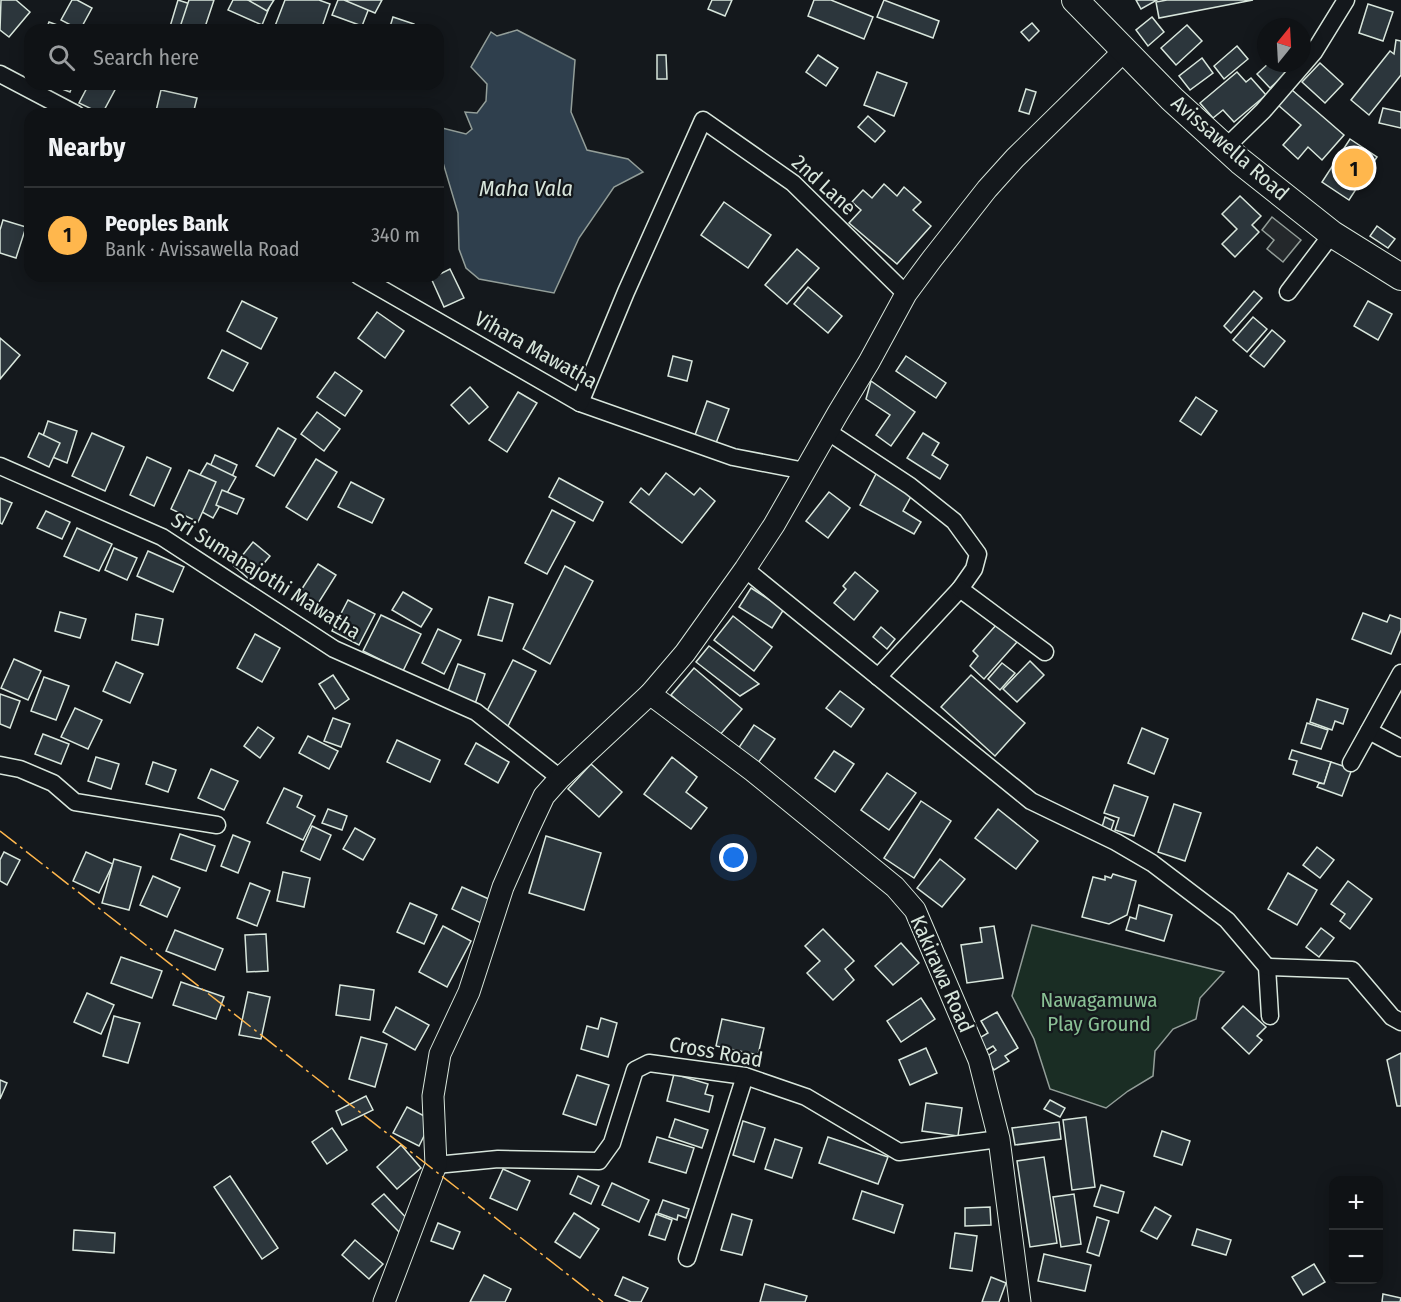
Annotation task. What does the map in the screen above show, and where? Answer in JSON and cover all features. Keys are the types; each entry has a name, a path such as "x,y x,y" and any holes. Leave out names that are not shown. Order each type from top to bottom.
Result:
{"main road":[{"name":"Avissawella Road","path":"1075,0 1172,99 1226,148 1332,234 1401,277"}],"street":[{"path":"1226,148 1263,111 1314,52 1346,0"},
{"path":"384,1302 436,1165 433,1096 440,1054 469,992 503,887 544,796 560,778 650,694 685,653 774,525 906,294 932,259 994,182 1125,50"},
{"path":"0,74 24,87"},
{"path":"30,90 65,108"},
{"name":"2nd Lane","path":"580,403 626,292 703,120 793,183 906,294"},
{"path":"1288,292 1332,234"},
{"name":"Vihara Mawatha","path":"370,282 580,403 733,457 804,471"},
{"path":"827,431 910,486 954,521 978,554 975,569 960,589 878,677"},
{"name":"Sri Sumanajothi Mawatha","path":"0,466 162,537 334,649 477,712 560,778"},
{"path":"745,569 1031,801 1116,842 1152,863 1227,920 1267,967 1270,1016"},
{"path":"960,589 1045,652"},
{"path":"1351,763 1401,673"},
{"name":"Kakirawa Road","path":"650,694 753,771 895,887 915,910 979,1060 999,1139 1020,1302"},
{"path":"1369,731 1401,748"},
{"path":"0,765 20,769 53,783 75,802 217,825"},
{"path":"1267,967 1352,970 1392,1017 1401,1022"},
{"name":"Cross Road","path":"436,1165 498,1159 599,1161 612,1143 635,1070 649,1063 745,1076 806,1097 899,1152 999,1139"},
{"path":"687,1258 745,1076"}],"green space":[{"name":"Nawagamuwa Play Ground","path":"1032,925 1224,972 1200,998 1196,1019 1173,1029 1155,1051 1153,1076 1106,1108 1050,1089 1034,1039 1012,996"}],"shaded area":[{"path":"1272,217 1301,240 1283,262 1267,249 1274,240 1262,230"}],"water":[{"name":"Maha Vala","path":"517,30 575,60 571,112 587,150 628,159 643,172 614,187 579,238 554,293 479,279 466,268 459,249 458,213 444,166 444,128 466,134 472,129 465,112 477,113 486,101 487,84 471,67 491,32 497,36"}],"building":[{"path":"1,0 16,0 30,12 9,37 0,30"},
{"path":"72,0 77,0 92,8 83,24 69,24 61,20"},
{"path":"178,0 203,8 198,24 171,24"},
{"path":"189,0 214,0 206,24 181,24"},
{"path":"233,0 272,1 262,24 228,10"},
{"path":"248,0 274,0 267,11"},
{"path":"285,0 319,0 330,4 323,24 276,24"},
{"path":"338,0 362,0 371,3 363,24 332,15"},
{"path":"344,0 382,0 375,13"},
{"path":"712,0 732,0 725,16 708,9"},
{"path":"814,0 831,0 873,17 864,39 808,16"},
{"path":"884,0 939,21 933,38 877,17"},
{"path":"1136,0 1157,0 1141,9"},
{"path":"1253,0 1159,18 1156,2"},
{"path":"1368,4 1393,12 1383,41 1359,33"},
{"path":"393,17 414,24 391,24"},
{"path":"1152,17 1164,32 1148,46 1136,30"},
{"path":"1032,23 1039,31 1029,41 1021,32"},
{"path":"1187,25 1202,41 1176,65 1161,48"},
{"path":"1396,40 1401,41 1401,75 1369,115 1351,100 1390,51 1394,54"},
{"path":"1237,46 1248,59 1224,79 1214,66"},
{"path":"657,55 666,55 667,79 657,79"},
{"path":"818,55 838,68 826,86 806,72"},
{"path":"1202,58 1213,73 1190,90 1179,76"},
{"path":"1320,63 1343,84 1325,103 1302,82"},
{"path":"877,72 907,83 894,116 864,105"},
{"path":"1237,72 1246,82 1251,78 1266,95 1234,122 1223,110 1213,118 1200,103"},
{"path":"1259,72 1288,72 1270,88 1257,74"},
{"path":"1026,89 1036,92 1029,114 1019,111"},
{"path":"86,90 115,90 105,108 89,108 79,103"},
{"path":"161,90 197,98 194,108 157,108"},
{"path":"1292,90 1344,135 1322,160 1308,147 1298,159 1283,145 1301,125 1278,105"},
{"path":"1383,108 1401,112 1401,128 1379,123"},
{"path":"868,116 885,131 875,142 858,127"},
{"path":"1350,139 1377,157 1349,200 1322,182"},
{"path":"884,184 897,196 904,187 921,202 913,210 931,226 897,264 849,223 861,210 852,202 863,190 872,198"},
{"path":"1240,196 1261,216 1252,225 1259,232 1235,257 1222,244 1237,229 1222,214"},
{"path":"724,202 771,235 748,268 701,235"},
{"path":"3,220 24,226 16,258 0,253 0,230"},
{"path":"1377,226 1395,239 1388,248 1370,236"},
{"path":"797,249 819,268 787,304 765,285"},
{"path":"450,269 464,298 444,307 433,282 444,282 444,272"},
{"path":"808,287 842,316 828,333 794,304"},
{"path":"1254,291 1262,298 1231,333 1224,326"},
{"path":"242,301 277,318 261,349 227,331"},
{"path":"1368,301 1392,314 1378,340 1354,326"},
{"path":"377,312 404,331 385,358 358,338"},
{"path":"1253,317 1267,329 1247,352 1233,340"},
{"path":"1272,330 1285,341 1264,367 1250,356"},
{"path":"0,338 20,355 0,379"},
{"path":"222,350 248,363 233,391 208,378"},
{"path":"673,356 692,361 687,381 668,376"},
{"path":"906,356 946,383 936,398 896,371"},
{"path":"335,372 362,391 345,416 317,397"},
{"path":"871,381 915,412 891,446 876,435 890,415 866,399"},
{"path":"470,387 488,407 469,424 451,405"},
{"path":"518,392 537,403 507,452 489,440"},
{"path":"1196,397 1217,411 1201,435 1180,421"},
{"path":"707,401 729,409 716,443 695,435"},
{"path":"317,412 340,429 324,451 301,434"},
{"path":"48,421 77,431 67,463 38,451"},
{"path":"278,428 296,439 274,476 256,466"},
{"path":"39,433 60,443 49,467 28,457"},
{"path":"92,433 124,447 105,491 72,476"},
{"path":"923,433 939,443 932,455 948,465 940,479 907,458"},
{"path":"215,455 237,465 228,486 206,476"},
{"path":"147,457 171,468 154,506 130,495"},
{"path":"316,459 337,472 307,520 286,507"},
{"path":"207,463 236,477 213,518 184,502"},
{"path":"189,470 216,482 198,522 171,509"},
{"path":"877,472 914,491 903,511 921,522 914,534 860,505"},
{"path":"666,473 694,495 700,488 715,501 682,543 630,502 641,488 649,495"},
{"path":"559,478 603,502 593,521 549,497"},
{"path":"351,482 384,499 372,523 338,507"},
{"path":"222,490 244,499 237,514 216,505"},
{"path":"829,492 850,508 828,538 806,521"},
{"path":"0,498 12,503 2,524 0,523"},
{"path":"552,510 575,522 547,574 525,563"},
{"path":"46,511 70,522 62,539 37,528"},
{"path":"77,528 112,544 99,571 64,556"},
{"path":"253,542 270,556 250,580 234,566"},
{"path":"114,548 137,558 127,580 105,570"},
{"path":"148,551 184,567 173,592 137,576"},
{"path":"318,564 336,575 312,613 294,601"},
{"path":"565,566 593,581 550,664 523,649"},
{"path":"855,572 878,591 854,620 834,603 846,589 843,586"},
{"path":"751,588 784,609 772,628 739,607"},
{"path":"403,592 432,609 421,627 392,610"},
{"path":"489,597 513,604 502,641 478,635"},
{"path":"348,600 375,614 359,645 332,631"},
{"path":"60,612 86,619 80,638 55,631"},
{"path":"1363,613 1387,622 1390,615 1401,619 1401,630 1391,654 1352,639"},
{"path":"136,614 163,619 158,645 132,640"},
{"path":"381,615 421,634 403,671 363,651"},
{"path":"733,616 772,647 754,671 714,640"},
{"path":"997,624 1017,642 984,679 970,666 978,656 973,651"},
{"path":"881,627 895,639 887,649 873,637"},
{"path":"438,629 461,640 444,674 422,663"},
{"path":"255,634 280,648 262,682 237,668"},
{"path":"709,646 759,684 740,696 696,662"},
{"path":"14,659 41,671 28,700 1,688"},
{"path":"513,660 536,671 508,726 485,715"},
{"path":"1030,661 1044,675 1017,702 1003,689"},
{"path":"116,662 143,674 130,703 103,691"},
{"path":"1002,663 1015,673 1000,690 988,679"},
{"path":"458,664 485,674 475,704 447,694"},
{"path":"694,668 742,709 719,736 671,695"},
{"path":"333,675 349,699 335,709 319,684"},
{"path":"971,675 1025,723 995,756 941,707"},
{"path":"44,677 69,686 56,720 31,711"},
{"path":"840,691 864,709 851,727 826,708"},
{"path":"0,694 20,701 10,728 0,724"},
{"path":"1317,699 1348,709 1343,724 1335,721 1332,730 1310,722"},
{"path":"75,708 102,720 88,749 61,737"},
{"path":"333,718 350,724 341,747 324,741"},
{"path":"1307,723 1328,730 1321,749 1301,743"},
{"path":"754,725 775,739 758,763 738,749"},
{"path":"258,727 274,738 260,758 244,746"},
{"path":"1142,728 1168,739 1154,774 1128,763"},
{"path":"43,734 69,744 61,764 35,754"},
{"path":"308,736 338,751 329,769 299,753"},
{"path":"397,740 440,760 430,782 387,762"},
{"path":"476,743 509,762 498,783 465,764"},
{"path":"1292,750 1331,762 1324,784 1293,774 1297,761 1289,759"},
{"path":"834,751 854,764 835,792 815,778"},
{"path":"96,757 119,764 111,789 88,781"},
{"path":"672,757 697,777 686,792 707,808 691,829 644,794"},
{"path":"153,762 176,770 168,792 146,784"},
{"path":"1331,762 1352,769 1342,796 1317,787 1319,783 1324,784"},
{"path":"591,764 622,792 599,817 568,789"},
{"path":"211,769 238,781 224,810 198,798"},
{"path":"887,773 916,793 889,830 861,810"},
{"path":"1114,785 1148,797 1134,836 1115,830 1119,818 1104,813"},
{"path":"284,788 302,796 297,807 315,816 303,840 267,823"},
{"path":"921,801 951,821 914,878 884,858"},
{"path":"1174,804 1201,813 1185,861 1158,852"},
{"path":"328,809 347,816 342,830 322,823"},
{"path":"998,809 1038,841 1016,869 975,838"},
{"path":"1105,817 1114,821 1111,830 1102,827"},
{"path":"312,826 331,835 320,860 301,851"},
{"path":"355,828 375,839 363,860 343,849"},
{"path":"180,834 215,846 206,871 171,859"},
{"path":"233,835 250,842 238,873 221,866"},
{"path":"546,836 601,853 584,910 529,893"},
{"path":"1317,847 1334,860 1320,878 1303,865"},
{"path":"4,852 20,860 7,885 0,881 0,860"},
{"path":"86,852 113,864 99,893 73,881"},
{"path":"114,859 141,867 129,910 102,903"},
{"path":"940,859 965,879 942,907 917,888"},
{"path":"283,872 310,878 304,907 277,901"},
{"path":"1288,873 1317,890 1297,925 1268,909"},
{"path":"1113,874 1136,881 1127,915 1109,924 1082,917 1093,877 1105,880 1105,876 1111,878"},
{"path":"153,876 180,888 167,917 140,905"},
{"path":"1348,881 1372,899 1350,929 1340,921 1345,914 1331,904"},
{"path":"250,883 270,891 257,926 237,918"},
{"path":"462,887 491,900 481,923 452,909"},
{"path":"410,903 437,915 424,944 397,932"},
{"path":"1139,905 1172,915 1164,941 1126,930 1130,917 1136,919"},
{"path":"443,926 471,941 447,987 419,972"},
{"path":"994,926 1003,978 967,983 961,945 982,942 980,928"},
{"path":"1321,928 1334,938 1319,957 1306,947"},
{"path":"823,929 854,961 845,969 854,980 833,1000 807,973 820,961 805,946"},
{"path":"175,930 223,949 215,970 166,951"},
{"path":"266,934 268,971 247,972 245,935"},
{"path":"901,943 919,963 893,985 875,966"},
{"path":"121,957 162,971 152,998 111,983"},
{"path":"181,982 224,997 216,1019 173,1005"},
{"path":"340,985 374,990 370,1020 336,1015"},
{"path":"248,992 270,997 261,1039 239,1035"},
{"path":"87,993 114,1005 101,1034 74,1022"},
{"path":"921,998 935,1019 901,1042 887,1021"},
{"path":"1243,1006 1266,1027 1257,1036 1262,1040 1249,1054 1222,1028"},
{"path":"396,1007 429,1025 415,1050 383,1032"},
{"path":"997,1012 1018,1048 1005,1056 1009,1061 994,1070 986,1057 996,1050 993,1046 983,1052 976,1040 988,1033 981,1021"},
{"path":"114,1016 140,1023 128,1063 103,1056"},
{"path":"601,1018 617,1023 608,1057 581,1049 587,1026 598,1029"},
{"path":"722,1019 764,1028 758,1055 716,1046"},
{"path":"361,1037 387,1044 375,1087 349,1079"},
{"path":"926,1048 937,1073 910,1085 899,1060"},
{"path":"1401,1053 1401,1106 1397,1106 1387,1060"},
{"path":"674,1074 708,1084 705,1094 713,1096 709,1112 667,1101"},
{"path":"577,1075 609,1085 596,1125 563,1114"},
{"path":"0,1080 7,1083 0,1099"},
{"path":"366,1096 373,1110 342,1125 336,1111"},
{"path":"1050,1100 1065,1108 1060,1117 1044,1109"},
{"path":"926,1103 962,1108 958,1136 922,1131"},
{"path":"407,1107 432,1120 419,1146 393,1133"},
{"path":"1086,1117 1095,1187 1072,1190 1063,1120"},
{"path":"675,1119 708,1130 702,1148 669,1137"},
{"path":"743,1121 765,1128 754,1162 733,1155"},
{"path":"1059,1122 1061,1139 1015,1145 1012,1128"},
{"path":"332,1128 347,1150 327,1164 312,1142"},
{"path":"1162,1131 1190,1141 1182,1165 1154,1156"},
{"path":"657,1137 694,1148 686,1173 649,1162"},
{"path":"828,1137 888,1157 878,1184 819,1163"},
{"path":"775,1139 802,1148 792,1178 765,1169"},
{"path":"401,1145 421,1168 397,1189 377,1167"},
{"path":"1044,1157 1057,1243 1030,1247 1017,1161"},
{"path":"503,1169 530,1181 517,1210 490,1198"},
{"path":"230,1176 278,1248 262,1259 214,1187"},
{"path":"578,1176 599,1186 591,1204 570,1194"},
{"path":"612,1183 649,1200 639,1222 602,1205"},
{"path":"1101,1185 1124,1192 1118,1213 1094,1206"},
{"path":"862,1191 903,1205 894,1233 853,1219"},
{"path":"384,1194 410,1222 399,1232 372,1204"},
{"path":"1074,1194 1081,1244 1061,1247 1053,1197"},
{"path":"663,1200 689,1209 686,1218 678,1215 677,1220 658,1213"},
{"path":"990,1207 991,1225 965,1226 965,1208"},
{"path":"1155,1207 1171,1216 1157,1239 1141,1231"},
{"path":"574,1213 599,1229 580,1258 555,1242"},
{"path":"656,1214 672,1220 665,1240 649,1235"},
{"path":"732,1214 752,1220 742,1255 721,1250"},
{"path":"1097,1217 1109,1221 1099,1256 1087,1252"},
{"path":"438,1223 460,1232 453,1249 431,1241"},
{"path":"1197,1229 1231,1240 1226,1255 1192,1245"},
{"path":"74,1230 115,1233 114,1253 73,1250"},
{"path":"955,1233 977,1236 972,1271 950,1268"},
{"path":"355,1240 383,1264 369,1279 342,1255"},
{"path":"1044,1254 1091,1265 1085,1291 1038,1281"},
{"path":"1314,1264 1325,1282 1303,1295 1292,1277"},
{"path":"484,1275 511,1289 505,1302 470,1302"},
{"path":"623,1277 648,1288 641,1302 631,1302 615,1295"},
{"path":"991,1277 1006,1283 999,1302 982,1302"},
{"path":"765,1284 807,1296 805,1302 760,1302"},
{"path":"1383,1294 1401,1298 1400,1302 1382,1302"}],"power":[{"path":"0,831 603,1302"}],"place":[{"name":"Peoples Bank","path":"1354,168"}]}
